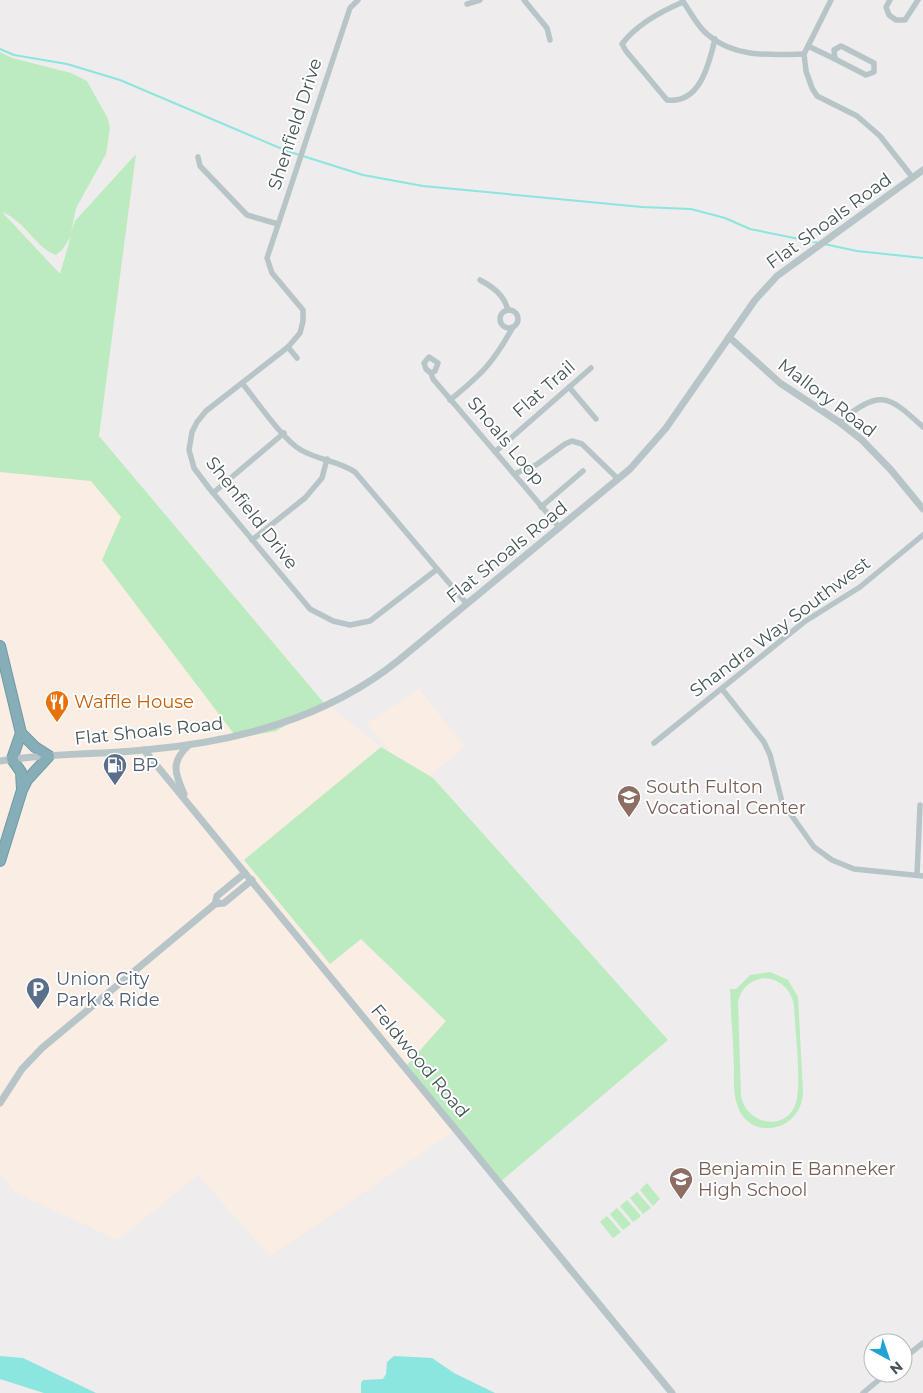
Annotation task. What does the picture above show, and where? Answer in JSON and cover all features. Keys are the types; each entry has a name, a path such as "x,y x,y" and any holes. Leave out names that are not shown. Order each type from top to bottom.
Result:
{"highway":[{"path":"0,646 21,733 12,759 21,772 22,790"},
{"path":"0,861 22,790 27,780 49,756 35,747 21,733"}],"street":[{"name":"Shenfield Drive","path":"358,0 350,8 267,258 272,273 303,310 304,322 300,334 288,347 206,411 192,432 190,450 194,468 252,540 310,609 333,621 350,624 370,621 436,570"},
{"path":"467,4 480,0"},
{"path":"524,0 547,28 550,40"},
{"path":"831,0 804,54 806,71 817,96 857,116 880,136 913,178"},
{"path":"890,0 886,7 888,15 896,20 905,20 918,0"},
{"path":"715,40 707,70 692,93 676,101 667,100 626,52 622,44 628,36 643,25 682,1 707,34 725,46 756,55 804,54"},
{"path":"808,46 866,74 874,72 874,63 841,46 834,50 835,59"},
{"path":"198,157 200,166 240,210 255,218 278,224"},
{"name":"Flat Shoals Road","path":"0,761 144,750 189,744 268,729 319,709 352,692 394,664 618,479 666,428 755,300 777,276 923,170"},
{"path":"480,280 493,288 503,298 508,310"},
{"path":"450,400 481,374 497,356 517,322 517,316 514,312 508,310 501,314 500,323 504,327 513,327"},
{"name":"Mallory Road","path":"729,337 780,383 839,422 862,440 886,464 923,509"},
{"path":"288,347 297,358"},
{"name":"Flat Trail","path":"495,452 591,368"},
{"name":"Shoals Loop","path":"431,373 433,379 450,400 560,528"},
{"path":"242,383 284,433 301,450 344,465 355,472 436,570 467,604"},
{"path":"569,387 596,419"},
{"path":"839,422 864,404 880,398 897,403 923,427"},
{"path":"213,493 284,433"},
{"path":"514,474 536,466 565,444 572,441 582,444 618,479"},
{"path":"252,540 304,498 322,478 327,459"},
{"path":"541,506 583,472"},
{"name":"Shandra Way Southwest","path":"654,743 804,622 860,587 923,535"},
{"path":"722,689 764,742 782,802 814,847 832,860 854,869 920,876 920,805"},
{"path":"186,802 176,776 176,761 189,744"},
{"name":"Feldwood Road","path":"144,750 672,1393"},
{"path":"215,904 217,896 245,873"},
{"path":"0,1103 22,1069 42,1048 215,904 224,903 252,880"},
{"path":"913,1351 923,1343"},
{"path":"863,1393 875,1383"}],"shaded area":[{"path":"0,472 91,481 122,517 237,738 325,702 381,747 245,860 329,963 360,938 446,1022 456,1130 270,1256 198,1175 118,1240 16,1193 0,1174"},
{"path":"419,689 465,747 365,828 333,791 388,749 366,724"}],"green space":[{"path":"0,52 12,58 71,73 87,81 108,119 110,128 106,154 76,208 71,233 75,221 136,154 99,436 324,703 276,731 237,738 102,560 121,517 91,481 0,472","holes":["2,212 10,216 43,247 56,255 63,249 71,236 60,274"]},
{"path":"381,747 433,778 668,1040 500,1182 407,1065 446,1021 361,939 330,964 244,860"},
{"path":"770,972 788,980 798,997 803,1092 800,1106 794,1116 785,1124 774,1128 762,1128 752,1124 743,1116 735,1095 730,989 736,989 750,975","holes":["759,979 770,979 784,986 793,999 798,1088 793,1109 787,1117 779,1121 769,1122 760,1120 752,1115 745,1107 741,1096 738,1002 741,993 747,985"]},
{"path":"647,1183 660,1199 653,1206 640,1190"},
{"path":"637,1192 651,1208 643,1214 630,1198"},
{"path":"627,1200 641,1216 633,1222 620,1206"},
{"path":"617,1208 631,1224 623,1230 610,1214"},
{"path":"607,1216 621,1232 613,1238 600,1222"}],"water":[{"path":"0,1356 23,1358 96,1393 44,1393 0,1379"},
{"path":"394,1356 432,1358 454,1373 495,1393 361,1393 361,1383 363,1380 383,1379 386,1374 387,1362"}],"waterway":[{"path":"0,49 14,55 67,64 120,80 287,151 363,175 423,186 642,207 691,209 725,218 750,229 819,243"},
{"path":"824,244 857,251 923,258"}],"place":[{"name":"Waffle House","path":"57,723"},
{"name":"BP","path":"115,786"},
{"name":"South Fulton Vocational Center","path":"629,818"},
{"name":"Union City Park & Ride","path":"38,1010"},
{"name":"Benjamin E Banneker High School","path":"681,1200"}]}
